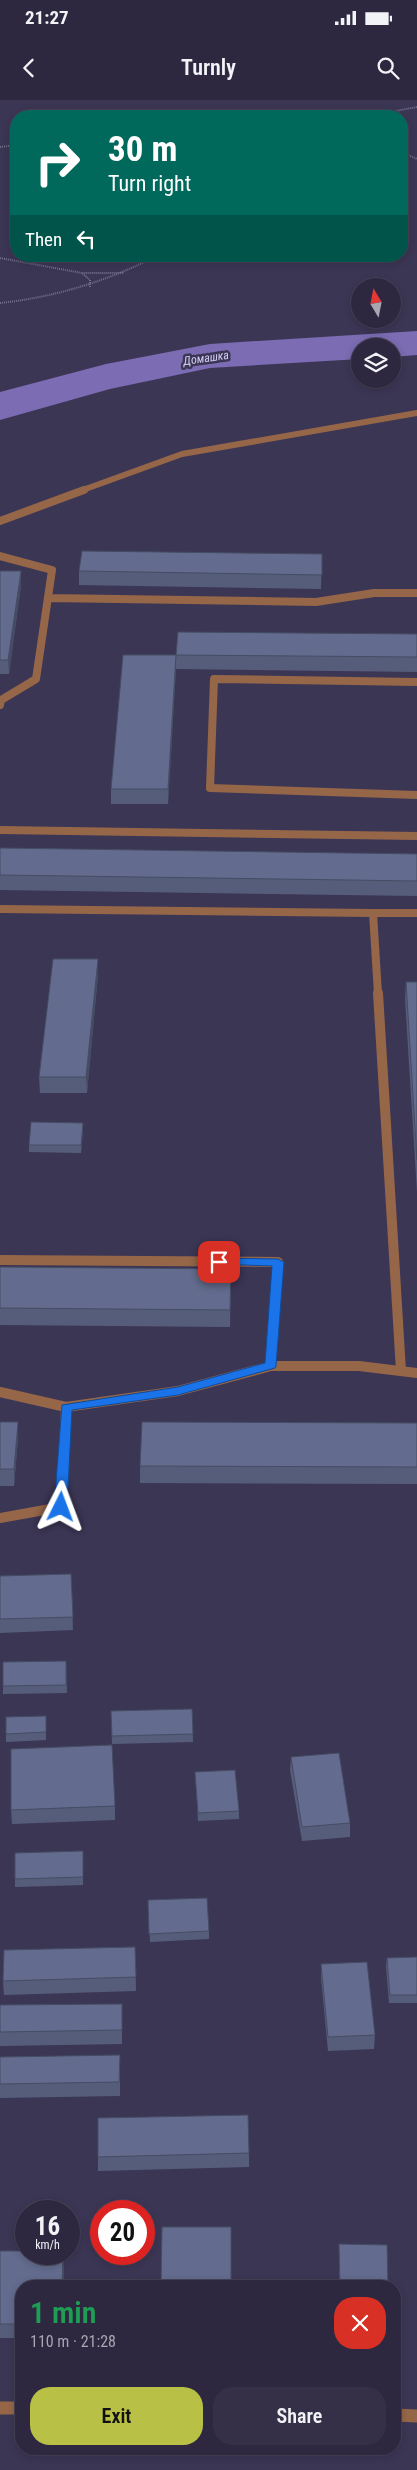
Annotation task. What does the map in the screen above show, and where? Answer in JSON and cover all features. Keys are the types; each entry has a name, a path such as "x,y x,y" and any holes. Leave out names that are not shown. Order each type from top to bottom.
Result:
{"street":[{"path":"0,521 182,454 417,413"},
{"path":"0,556 52,570 36,679 1,700 0,705"},
{"path":"48,598 316,602 374,593 417,593"},
{"path":"417,682 214,679 210,788 417,795"},
{"path":"0,830 417,836"},
{"path":"0,909 417,913"},
{"path":"373,913 401,1371"},
{"path":"0,1260 278,1262 270,1366"},
{"path":"0,1392 66,1407 178,1391 270,1366 359,1366 417,1372"},
{"path":"0,1518 61,1507 66,1407"},
{"path":"0,2408 15,2408"},
{"path":"401,2415 417,2416"}],"path":[{"path":"401,110 417,107"},
{"path":"22,262 82,273 127,272"},
{"path":"0,303 90,287 146,262"},
{"path":"82,273 90,280 90,287"}],"building":[{"path":"82,551 322,554 322,575 79,571"},
{"path":"0,571 21,571 8,660 0,660"},
{"path":"178,632 417,634 417,657 176,655"},
{"path":"123,655 176,655 168,789 111,789"},
{"path":"0,848 417,854 417,881 0,875"},
{"path":"53,959 98,959 86,1077 39,1077"},
{"path":"406,982 417,982 417,1160"},
{"path":"31,1122 83,1123 81,1145 29,1145"},
{"path":"0,1267 231,1269 230,1310 0,1308"},
{"path":"0,1422 18,1422 14,1469 0,1469"},
{"path":"142,1422 417,1423 417,1467 140,1466"},
{"path":"71,1574 73,1617 0,1619 0,1576"},
{"path":"66,1661 66,1685 3,1686 3,1662"},
{"path":"192,1709 193,1734 112,1736 111,1711"},
{"path":"46,1716 46,1732 6,1734 6,1717"},
{"path":"112,1745 115,1806 11,1810 11,1749"},
{"path":"339,1753 350,1823 302,1827 291,1757"},
{"path":"235,1770 239,1811 198,1813 195,1772"},
{"path":"83,1851 83,1877 15,1879 15,1853"},
{"path":"207,1898 209,1931 149,1934 148,1900"},
{"path":"135,1947 136,1977 3,1981 4,1950"},
{"path":"417,1957 417,1995 390,1995 387,1958"},
{"path":"367,1962 375,2035 328,2037 321,1964"},
{"path":"122,2004 122,2030 0,2032 0,2005"},
{"path":"120,2055 119,2082 0,2084 0,2057"},
{"path":"248,2115 249,2153 98,2157 98,2118"},
{"path":"162,2227 231,2227 231,2280 161,2280"},
{"path":"339,2244 387,2245 388,2280 340,2280"},
{"path":"0,2251 15,2251 15,2265 63,2265 62,2280 15,2280 15,2324 0,2324"}],"waterway":[{"name":"Домашка","path":"0,407 14,401 106,377 210,356 417,343"}],"route":[{"path":"61,1507 66,1407 178,1391 270,1366 278,1262 219,1262"}]}
